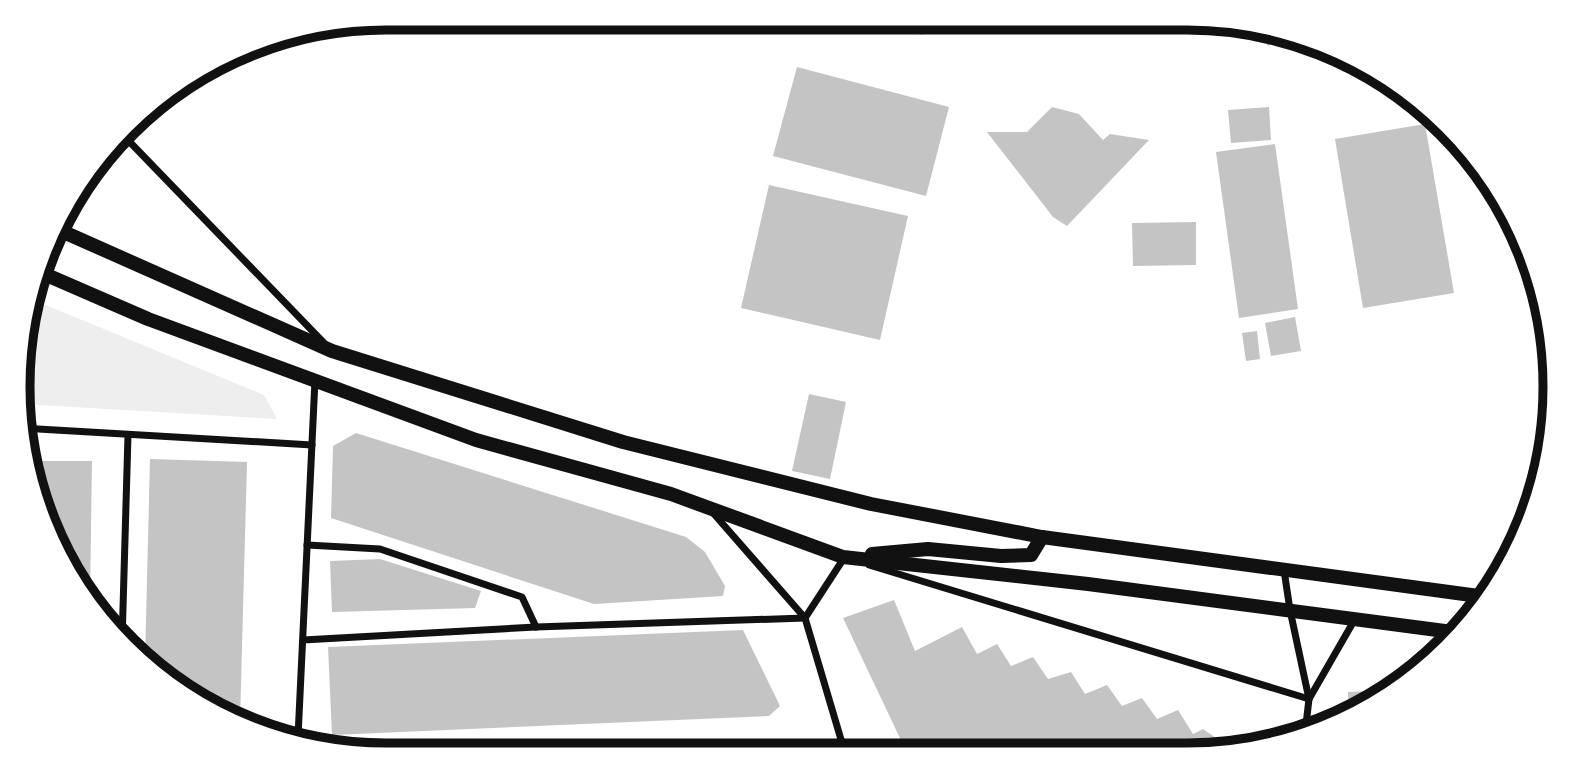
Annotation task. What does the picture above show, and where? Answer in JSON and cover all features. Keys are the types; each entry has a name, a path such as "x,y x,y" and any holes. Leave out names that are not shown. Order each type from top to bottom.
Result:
{"main road":[{"path":"65,232 332,351 623,442 871,504 1042,537 1476,596"},
{"path":"48,276 148,319 476,440 671,494 843,557 1088,584 1446,631"},
{"path":"843,557 928,549 1031,555 1042,537"}],"street":[{"path":"128,140 332,351"},
{"path":"298,732 315,380"},
{"path":"33,429 312,445"},
{"path":"122,627 128,435"},
{"path":"710,509 805,618 842,743"},
{"path":"307,545 380,549 522,597 536,627"},
{"path":"805,618 843,557 1309,699"},
{"path":"1284,570 1309,699 1306,722"},
{"path":"303,640 536,627 805,618"},
{"path":"1309,699 1355,619"}],"shaded area":[{"path":"40,303 264,395 277,419 31,405 33,340"}],"building":[{"path":"898,30 924,30 923,35"},
{"path":"1264,39 1277,42 1268,46"},
{"path":"797,67 949,107 926,196 773,156"},
{"path":"1052,107 1079,114 1103,140 1110,134 1149,140 1067,226 1053,217 987,132 1027,132"},
{"path":"1269,107 1271,140 1231,143 1228,110"},
{"path":"1425,124 1454,293 1363,308 1335,139"},
{"path":"1275,144 1298,309 1239,318 1216,152"},
{"path":"769,185 908,216 880,340 741,308"},
{"path":"1196,222 1196,265 1133,266 1132,223"},
{"path":"1295,317 1301,351 1271,356 1265,323"},
{"path":"1257,331 1260,359 1246,361 1242,333"},
{"path":"809,394 846,402 830,479 792,471"},
{"path":"356,433 686,537 705,552 725,586 723,596 594,604 331,518 333,446"},
{"path":"150,459 247,462 240,711 188,683 145,650"},
{"path":"38,461 92,461 90,585 57,523"},
{"path":"380,559 481,591 475,608 332,612 330,561"},
{"path":"894,600 915,651 962,627 977,654 997,644 1011,666 1033,657 1048,679 1071,672 1085,694 1107,685 1122,706 1142,698 1157,719 1178,710 1193,734 1203,729 1216,738 1217,741 902,743 843,618"},
{"path":"743,630 780,706 769,716 332,735 328,647"},
{"path":"1372,691 1348,704 1348,692"}]}
